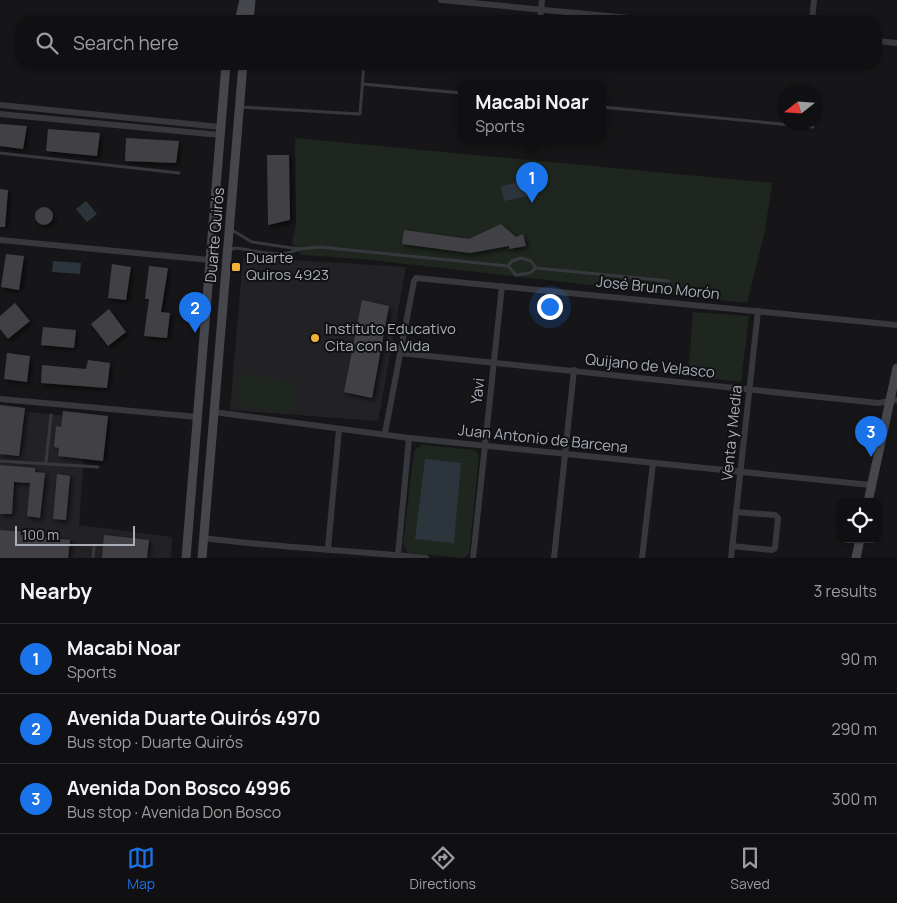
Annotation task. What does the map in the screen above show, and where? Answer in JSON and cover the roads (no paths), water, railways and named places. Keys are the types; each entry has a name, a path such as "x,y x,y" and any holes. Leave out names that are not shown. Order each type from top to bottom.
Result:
{"main road":[{"path":"240,15 244,0"},
{"path":"250,15 251,0"},
{"name":"Duarte Quirós","path":"186,558 225,70"},
{"name":"Duarte Quirós","path":"202,558 242,70"},
{"path":"869,498 893,401 897,368"},
{"path":"856,558 859,543"}],"street":[{"path":"441,0 596,15"},
{"path":"541,15 542,0"},
{"path":"813,15 814,0"},
{"path":"882,42 897,43"},
{"path":"0,105 220,131"},
{"path":"0,114 220,131"},
{"path":"0,240 210,260"},
{"name":"José Bruno Morón","path":"400,353 416,278 897,325"},
{"name":"Yavi","path":"473,558 502,286"},
{"name":"Venta y Media","path":"731,558 758,311"},
{"path":"385,433 400,353"},
{"name":"Quijano de Velasco","path":"400,353 878,403 893,401"},
{"path":"554,558 574,370"},
{"path":"0,399 198,417"},
{"name":"Juan Antonio de Barcena","path":"214,412 339,429 385,433 409,438 871,485"},
{"path":"328,548 339,429"},
{"path":"398,555 409,438"},
{"path":"642,558 653,463"},
{"path":"732,546 772,550 775,548 778,518 775,515 736,512"},
{"path":"204,538 275,547 328,548 426,558"}],"lane":[{"path":"238,107 360,114 363,70"},
{"path":"362,84 458,93"},
{"path":"606,107 777,124"},
{"path":"0,153 179,173"},
{"path":"229,228 252,242 299,249 320,247 508,266"},
{"path":"227,251 235,248 278,254 289,253 299,249"},
{"path":"508,266 512,261 522,258 531,261 536,268"},
{"path":"508,266 516,275 530,273 536,268 669,281"},
{"path":"46,462 51,415"},
{"path":"0,461 36,464 46,462 98,467"},
{"path":"93,558 94,547"}],"place":[{"name":"Macabi Noar","path":"532,203"},
{"name":"Duarte Quiros 4923","path":"236,267"},
{"name":"Avenida Duarte Quirós 4970","path":"195,333"},
{"name":"Instituto Educativo Cita con la Vida","path":"315,338"},
{"name":"Avenida Don Bosco 4996","path":"871,457"}]}
